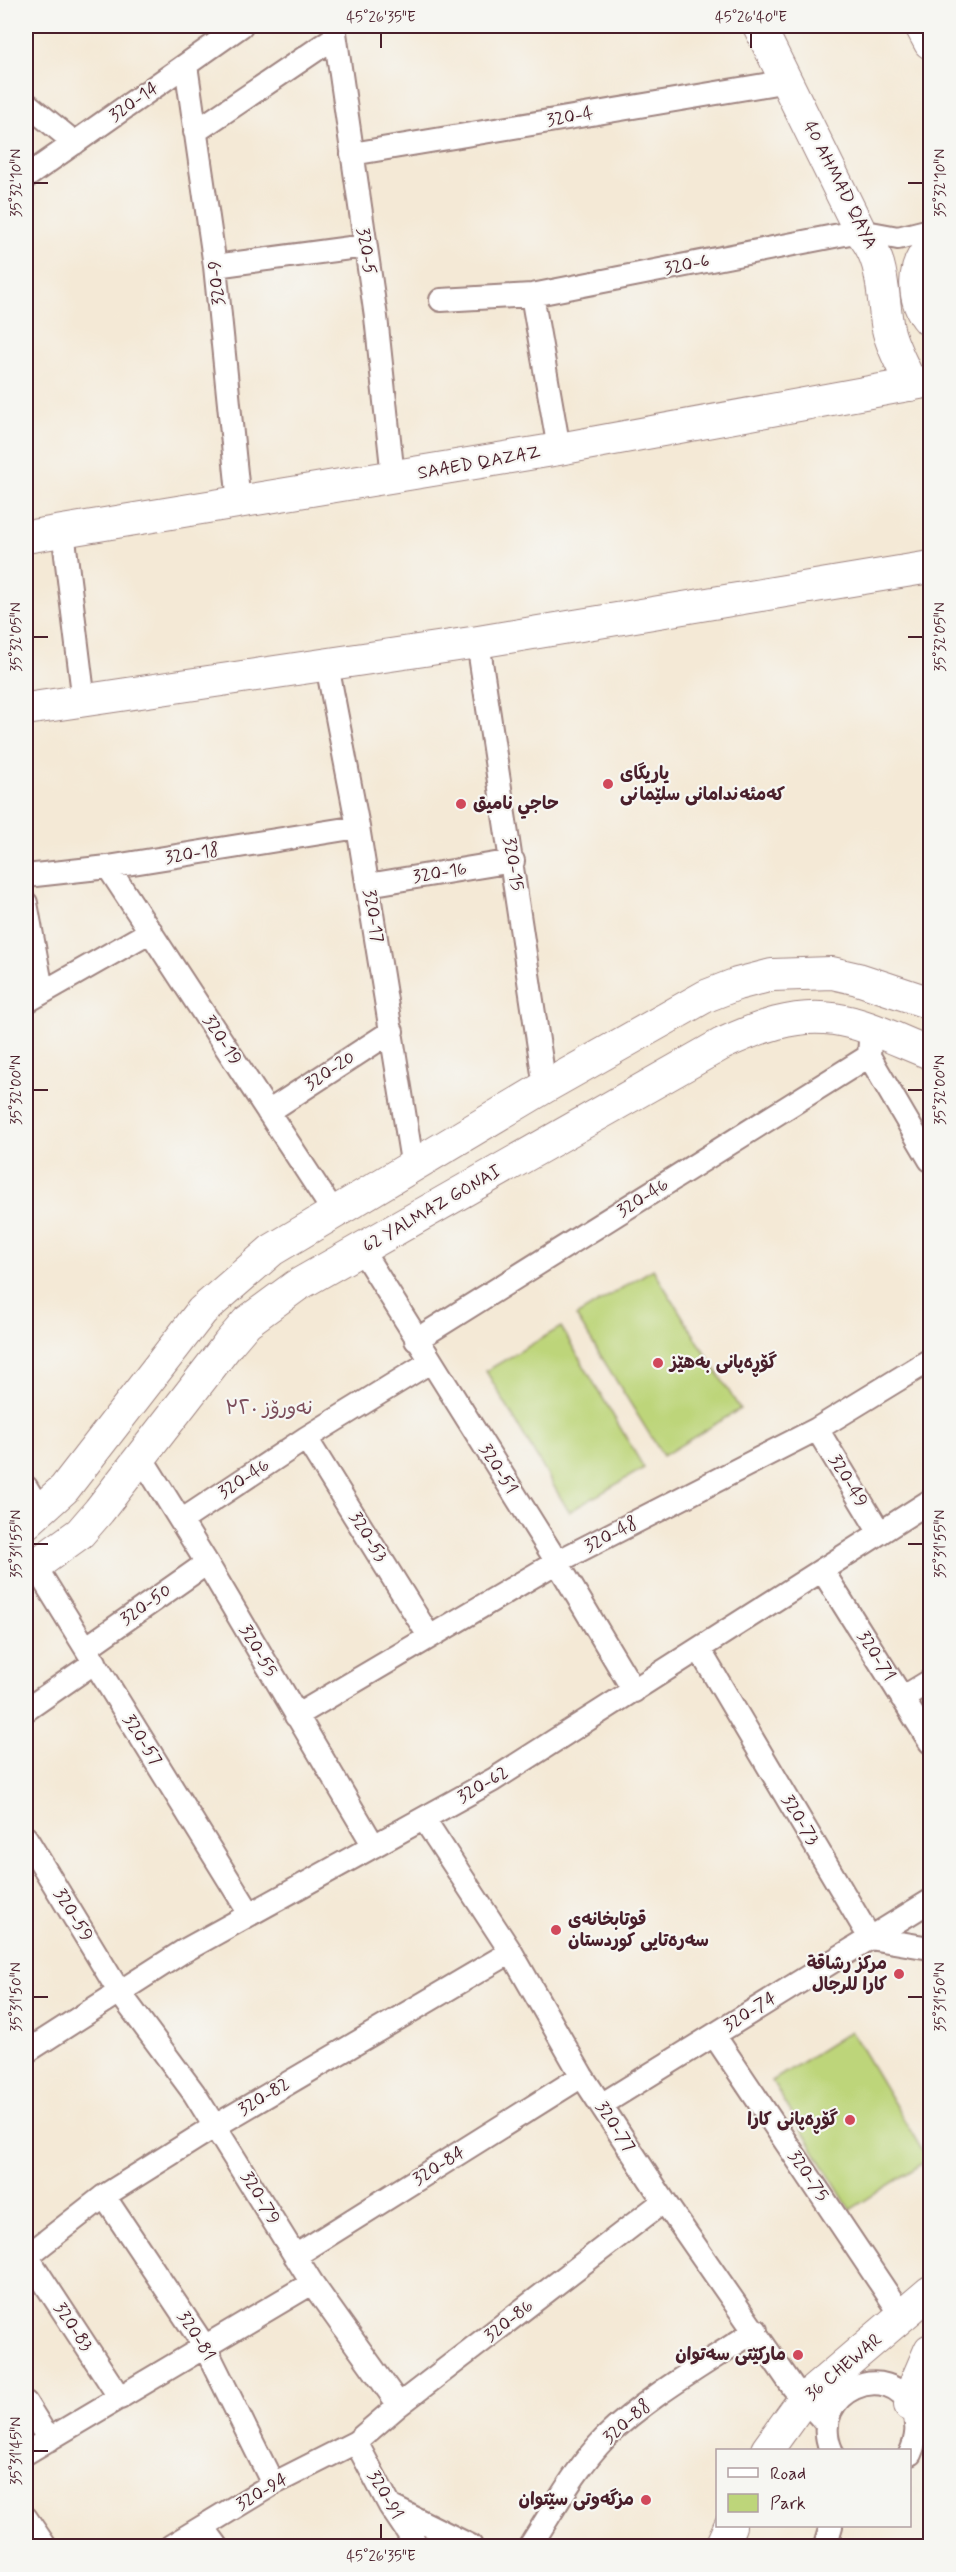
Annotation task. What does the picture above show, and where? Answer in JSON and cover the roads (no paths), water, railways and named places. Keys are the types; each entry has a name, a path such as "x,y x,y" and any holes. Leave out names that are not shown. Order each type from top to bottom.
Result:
{"street":[{"name":"320-14","path":"26,177 241,26"},
{"name":"40 AHMAD QAYA","path":"759,26 860,231 871,243 886,297 888,328 921,383"},
{"path":"921,26 930,43"},
{"path":"195,132 334,31"},
{"name":"320-5","path":"334,31 376,317 393,477"},
{"name":"320-9","path":"186,65 215,266 239,502"},
{"name":"320-4","path":"352,154 788,81"},
{"path":"26,103 75,143"},
{"name":"320-6","path":"441,300 532,295 860,231 898,238 930,230"},
{"path":"215,266 365,246"},
{"path":"930,248 920,262 916,277 917,296 930,321"},
{"path":"532,295 559,449"},
{"name":"SAAED QAZAZ","path":"26,537 559,449 921,383"},
{"path":"63,531 84,702"},
{"path":"26,709 478,642 930,567"},
{"name":"320-15","path":"478,642 513,861 545,1088"},
{"name":"320-17","path":"327,665 368,885 413,1168"},
{"name":"320-18","path":"26,876 108,867 358,827"},
{"name":"320-16","path":"368,885 513,861"},
{"name":"320-19","path":"108,867 335,1214"},
{"path":"26,903 34,996 151,931"},
{"path":"31,1507 64,1490 202,1311 272,1250 545,1088 706,996 737,984 772,975 832,974 858,979 930,1003"},
{"name":"62 YALMAZ GONAI","path":"30,1569 80,1533 247,1322 296,1286 722,1044 750,1031 778,1022 805,1018 834,1018 870,1043 930,1053"},
{"name":"320-20","path":"268,1112 392,1031"},
{"path":"870,1043 930,1160"},
{"name":"320-46","path":"416,1340 870,1043"},
{"name":"320-51","path":"361,1249 557,1562 634,1691"},
{"name":"320-48","path":"296,1716 557,1562 817,1429 930,1360"},
{"name":"320-46","path":"181,1521 306,1438 430,1362"},
{"path":"148,1380 182,1404"},
{"name":"320-49","path":"817,1429 880,1533"},
{"name":"320-53","path":"306,1438 429,1636"},
{"name":"320-55","path":"141,1457 207,1563 374,1846"},
{"name":"320-62","path":"26,2052 182,1952 493,1780 930,1501"},
{"name":"320-50","path":"26,1710 90,1655 207,1563"},
{"name":"320-57","path":"30,1569 90,1655 250,1914"},
{"name":"320-71","path":"822,1570 930,1742"},
{"name":"320-73","path":"699,1649 870,1938"},
{"path":"902,1698 930,1681"},
{"name":"320-77","path":"424,1819 511,1952 582,2076 664,2201 803,2400 826,2423"},
{"name":"320-59","path":"26,1838 120,1993"},
{"name":"320-74","path":"601,2105 930,1901"},
{"path":"870,1938 930,1948"},
{"name":"320-82","path":"26,2256 104,2196 217,2125 511,1952"},
{"name":"320-79","path":"120,1993 217,2125 312,2283 399,2405"},
{"name":"320-75","path":"714,2035 903,2317"},
{"name":"320-84","path":"295,2256 582,2076"},
{"name":"320-81","path":"104,2196 205,2347 273,2484"},
{"name":"320-86","path":"356,2442 399,2405 664,2201"},
{"name":"320-83","path":"26,2256 120,2398"},
{"path":"26,2453 312,2283"},
{"name":"36 CHEWAR","path":"768,2449 803,2400 930,2292"},
{"name":"320-88","path":"530,2547 577,2472 606,2438 642,2407 756,2330"},
{"path":"910,2405 915,2385 930,2350"},
{"path":"841,2395 854,2358"},
{"path":"830,2449 826,2436 826,2423 831,2408 841,2395 854,2387 870,2384 886,2386 900,2393 910,2405 916,2424 918,2448"},
{"path":"26,2403 49,2440"},
{"name":"320-94","path":"171,2547 273,2484 356,2442"},
{"name":"320-91","path":"356,2442 390,2506 417,2547"},
{"path":"390,2506 471,2547"},
{"path":"26,2518 45,2547"},
{"path":"203,2527 217,2547"},
{"path":"721,2547 730,2527"},
{"path":"825,2547 831,2527"}],"place":[{"name":"یاریگای کەمئەندامانی سلێمانی","path":"608,784"},
{"name":"حاجي ناميق","path":"461,804"},
{"name":"گۆڕەپانی بەهێز","path":"658,1363"},
{"name":"قوتابخانەی سەرەتایی کوردستان","path":"556,1930"},
{"name":"مركز رشاقة كارا للرجال","path":"899,1974"},
{"name":"گۆڕەپانی کارا","path":"850,2120"},
{"name":"مارکێتی سەتوان","path":"798,2355"},
{"name":"مزگەوتی سێتوان","path":"646,2500"}],"district":[{"name":"نەورۆز ٣٢٠","path":"269,1408"}]}
